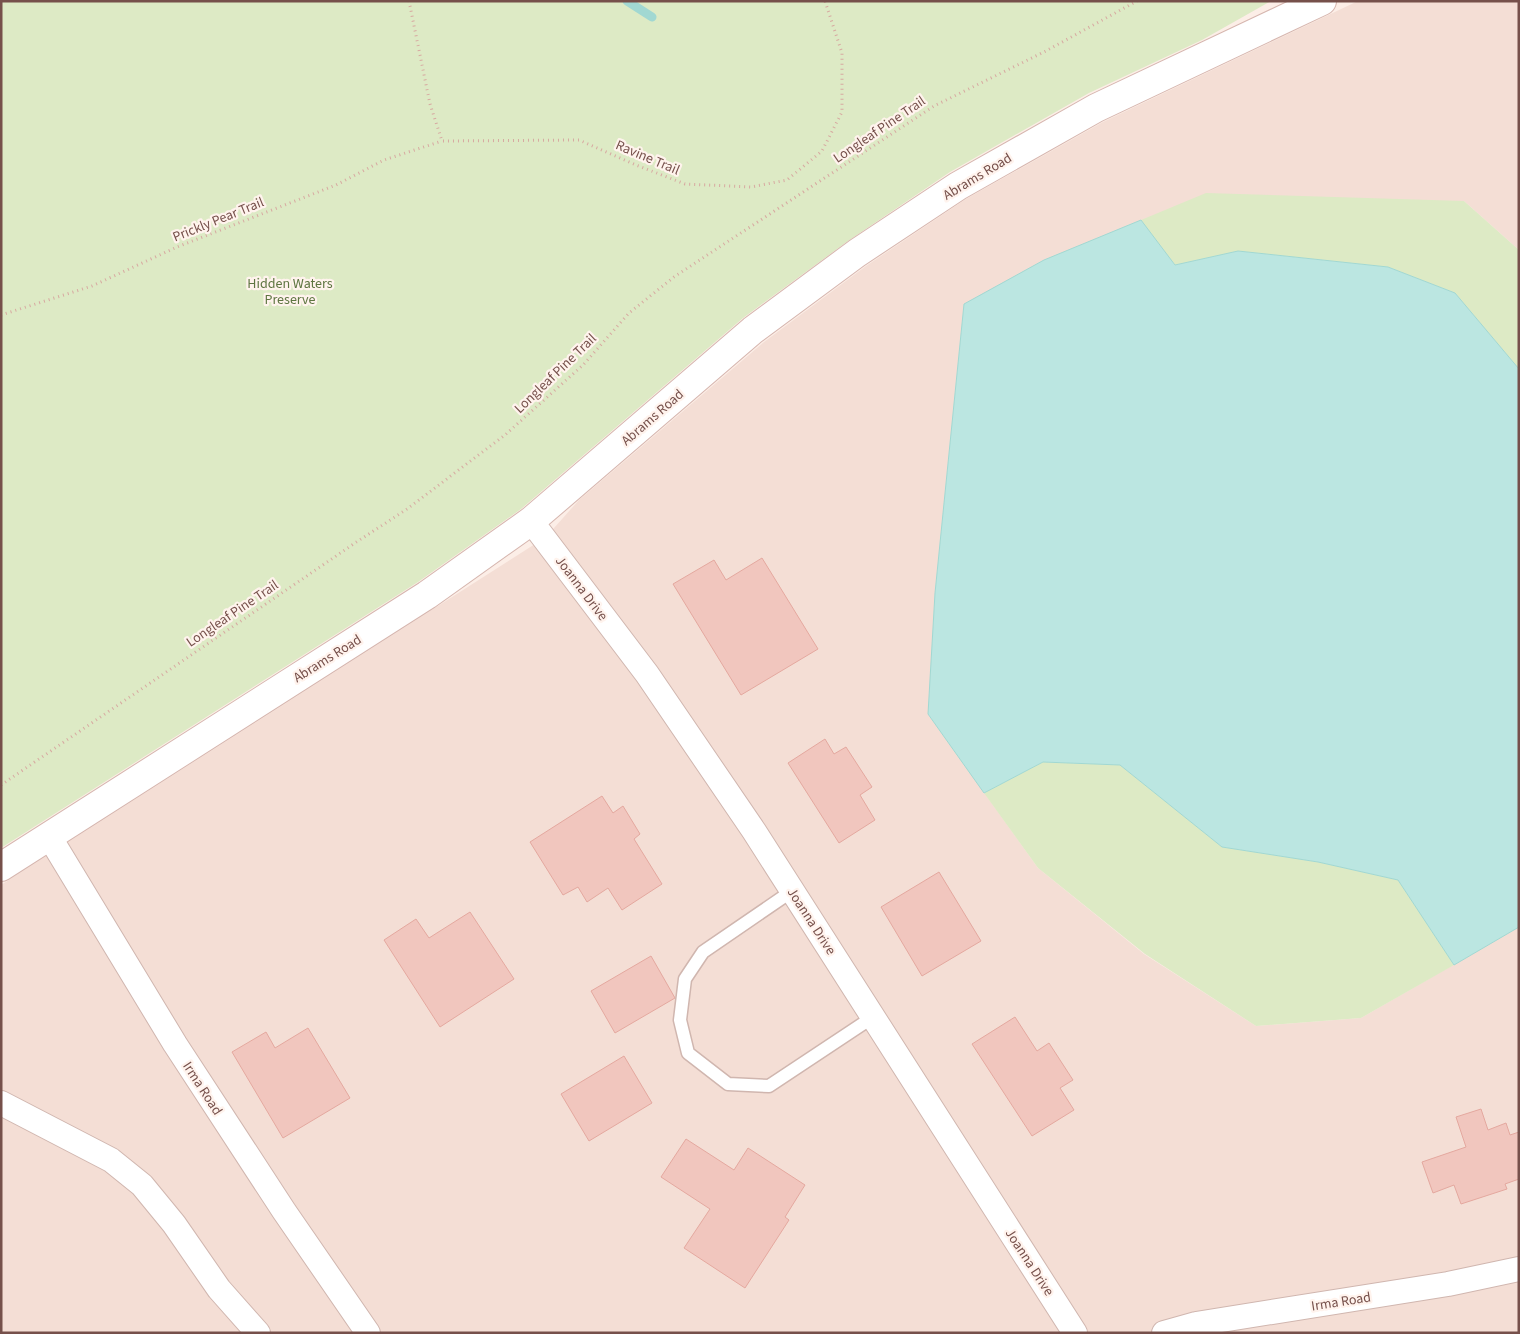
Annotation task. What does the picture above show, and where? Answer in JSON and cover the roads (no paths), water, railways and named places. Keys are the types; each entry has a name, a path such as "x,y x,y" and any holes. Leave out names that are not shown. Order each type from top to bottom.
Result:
{"street":[{"name":"Abrams Road","path":"1,867 427,595 531,521 754,330 857,253 958,186 1096,108 1322,1"},
{"name":"Joanna Drive","path":"531,521 647,674 754,831 1075,1333"},
{"name":"Irma Road","path":"48,836 180,1052 284,1211 368,1333"},
{"path":"1,1103 111,1160 142,1185 174,1224 219,1289 258,1333"},
{"name":"Irma Road","path":"1164,1333 1196,1324 1448,1284 1519,1269"}],"lane":[{"path":"792,890 703,952 685,979 680,1020 688,1053 728,1084 769,1086 873,1016"}],"water":[{"path":"1141,220 1175,265 1238,251 1388,267 1455,293 1519,369 1519,927 1454,965 1398,880 1318,862 1222,847 1120,765 1043,762 984,793 928,714 935,593 964,304 1044,260"}],"waterway":[{"path":"627,1 652,17"}],"park label":[{"name":"Hidden Waters Preserve","path":"290,292"}]}
